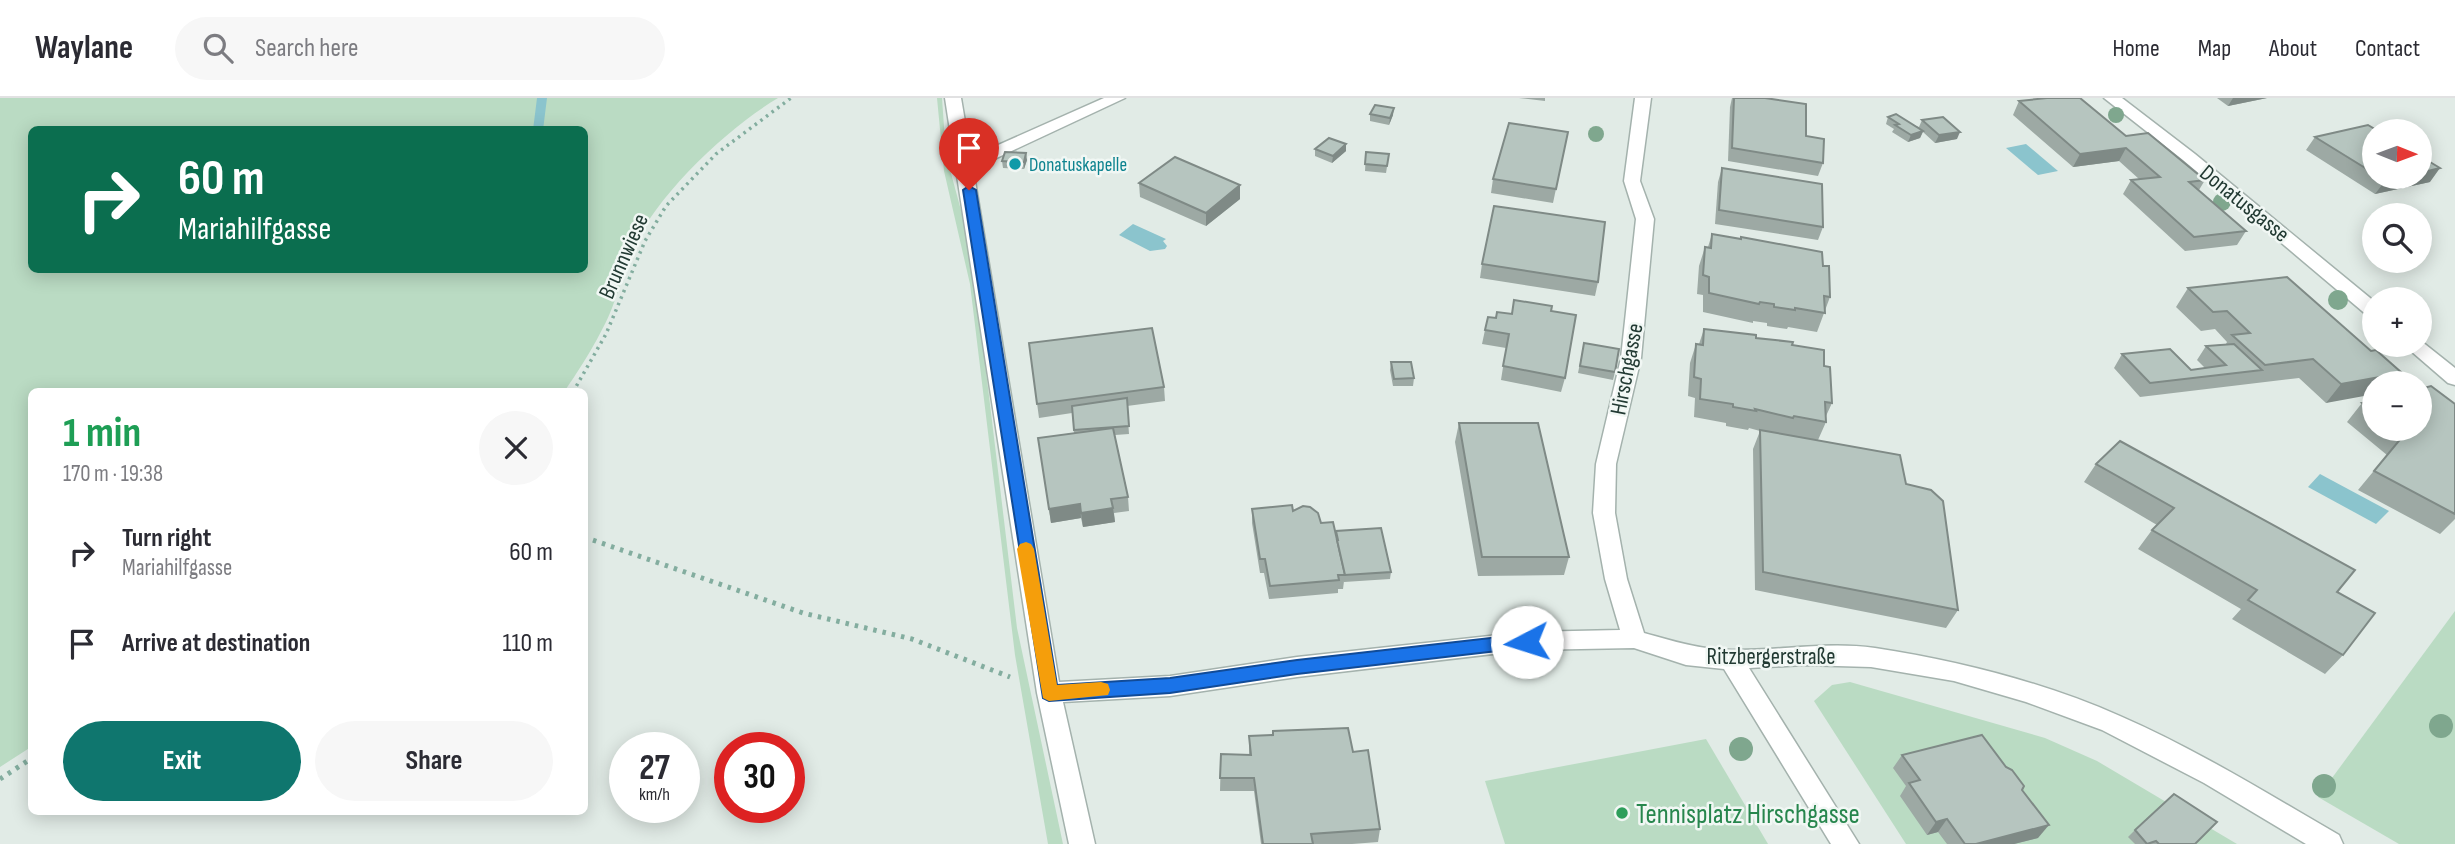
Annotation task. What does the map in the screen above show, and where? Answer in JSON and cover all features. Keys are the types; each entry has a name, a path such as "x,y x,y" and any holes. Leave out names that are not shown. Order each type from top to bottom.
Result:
{"street":[{"path":"953,98 1049,693 1082,844"},
{"path":"965,166 1116,98"},
{"name":"Hirschgasse","path":"1634,639 1616,579 1604,513 1606,464 1631,358 1645,219 1632,181 1643,98"},
{"name":"Donatusgasse","path":"2112,98 2189,157 2362,301"},
{"path":"2429,357 2455,378"},
{"name":"Ritzbergerstraße","path":"1049,693 1170,685 1297,667 1527,642 1634,639 1686,655 1731,660 1804,655 1871,657 1954,671 2029,693 2111,723 2213,775 2330,844"},
{"path":"1731,660 1846,844"}],"path":[{"name":"Brunnwiese","path":"576,388 599,352 652,226 669,202 763,116 791,98"},
{"path":"588,538 803,613 912,639 1049,693"},
{"path":"0,779 28,761"}],"green space":[{"path":"0,98 778,98 717,144 659,205 634,247 603,329 567,388 28,388 28,749 0,767"},
{"path":"937,98 942,98 946,155 971,247 1017,628 1063,844 1048,844 1015,655 970,284 944,171"},
{"path":"2455,611 2455,844 2399,844 2318,797"},
{"path":"1850,682 2045,738 2097,761 2237,844 1906,844 1814,701 1832,685"},
{"name":"Tennisplatz Hirschgasse","path":"1706,739 1768,844 1505,844 1485,781"}],"water":[{"path":"2026,144 2058,171 2038,175 2006,148"},
{"path":"1133,224 1166,239 1163,241 1167,246 1165,249 1150,251 1119,235"},
{"path":"2320,474 2389,511 2376,524 2308,487"}],"building":[{"path":"1734,98 1765,98 1806,104 1806,136 1824,139 1823,163 1732,148"},
{"path":"2080,98 2126,136 2148,133 2205,180 2189,182 2246,231 2194,237 2131,180 2160,177 2126,148 2080,154 2019,101"},
{"path":"1375,105 1394,108 1390,118 1370,114"},
{"path":"1896,114 1923,131 1911,135 1895,125 1899,124 1888,117"},
{"path":"1943,117 1960,132 1939,135 1922,120"},
{"path":"1509,123 1568,132 1556,189 1493,179"},
{"path":"2362,126 2362,166 2315,137"},
{"path":"1329,138 1346,144 1333,156 1315,149"},
{"path":"1005,152 1026,153 1024,162 1002,161"},
{"path":"1366,152 1389,154 1387,166 1365,164"},
{"path":"1175,157 1240,185 1206,213 1139,183"},
{"path":"1722,168 1822,184 1823,227 1719,210"},
{"path":"1494,206 1605,222 1598,282 1482,264"},
{"path":"1712,234 1822,252 1823,266 1829,266 1830,297 1824,296 1825,313 1774,307 1774,304 1759,304 1709,293 1709,277 1703,275 1705,247 1711,248"},
{"path":"2287,277 2362,343 2362,357 2384,357 2400,371 2362,371 2362,380 2341,384 2313,359 2265,365 2232,335 2250,333 2227,311 2213,312 2188,288"},
{"path":"1514,300 1552,306 1551,311 1576,315 1565,378 1503,366 1509,334 1485,330 1488,317 1496,318 1497,312 1512,314"},
{"path":"1152,328 1164,387 1037,404 1029,343"},
{"path":"1704,329 1756,335 1756,338 1793,342 1792,345 1824,350 1824,366 1830,367 1832,403 1825,402 1826,422 1700,399 1701,379 1694,377 1696,344 1703,345"},
{"path":"1584,343 1619,349 1615,372 1580,366"},
{"path":"2234,344 2262,370 2150,383 2122,354 2170,349 2191,370 2226,365 2206,346"},
{"path":"1391,362 1411,362 1414,378 1394,379"},
{"path":"2432,387 2455,404 2455,514 2374,471 2399,441 2432,441"},
{"path":"1127,398 1129,426 1074,430 1072,406"},
{"path":"1459,423 1538,423 1569,557 1482,557"},
{"path":"1113,428 1128,497 1111,499 1113,508 1081,513 1080,504 1049,509 1038,438"},
{"path":"1760,430 1900,455 1906,484 1931,490 1943,501 1958,610 1763,572"},
{"path":"2120,441 2355,570 2337,592 2375,613 2343,655 2248,600 2257,590 2152,530 2174,508 2096,464"},
{"path":"1292,505 1293,511 1303,506 1310,507 1318,513 1321,523 1333,522 1345,575 1338,575 1339,580 1270,586 1265,559 1260,559 1252,509"},
{"path":"1381,528 1391,572 1345,575 1336,531"},
{"path":"1348,728 1353,752 1368,750 1380,829 1311,834 1313,844 1263,844 1254,778 1220,778 1221,754 1251,755 1249,736 1273,735 1273,731"},
{"path":"1982,735 2024,786 2022,790 2049,825 1976,844 1965,844 1947,819 1936,822 1909,783 1920,780 1902,755"},
{"path":"2174,794 2217,822 2195,844 2159,844 2156,841 2147,844 2135,830"}],"waterway":[{"path":"538,126 542,98"}],"slow traffic":[{"path":"1026,549 1049,693 1101,690"}],"place":[{"name":"Donatuskapelle","path":"1015,164"},
{"name":"Tennisplatz Hirschgasse","path":"1622,813"}],"route":[{"path":"969,190 1049,693 1170,685 1428,651 1527,642"}]}
